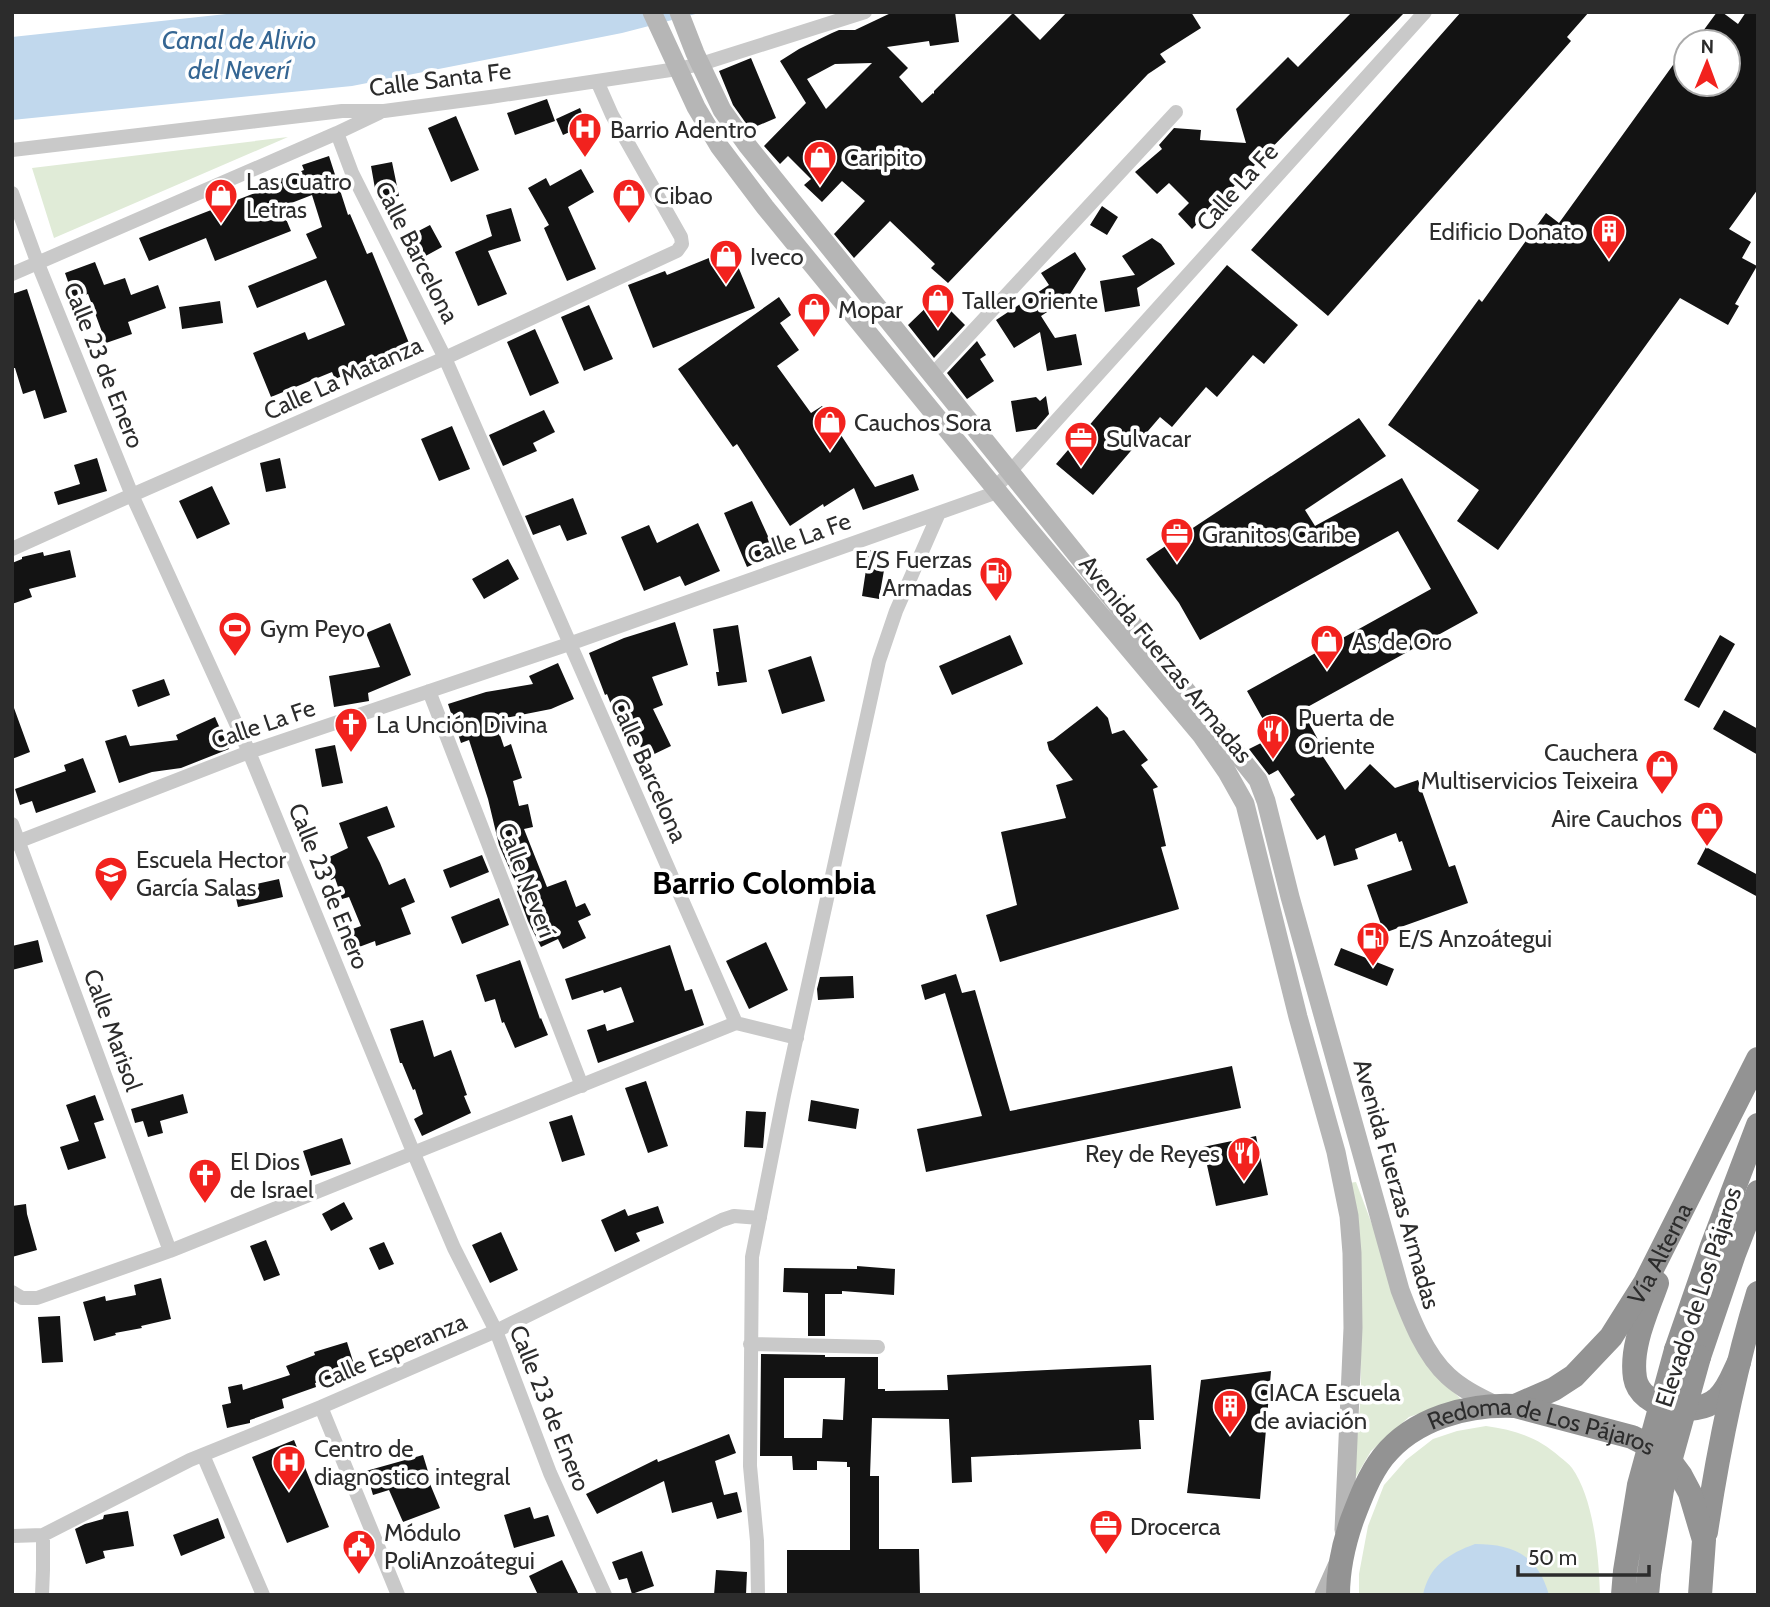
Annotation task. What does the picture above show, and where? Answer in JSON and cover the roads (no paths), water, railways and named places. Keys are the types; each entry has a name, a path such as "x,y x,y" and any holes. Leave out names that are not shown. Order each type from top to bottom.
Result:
{"highway":[{"name":"Vía Alterna","path":"1505,1406 1554,1389 1574,1376 1611,1337 1645,1283 1758,1059"},
{"name":"Elevado de Los Pájaros","path":"1647,1595 1662,1490 1687,1354 1712,1246 1758,1125"},
{"name":"Elevado de Los Pájaros","path":"1623,1595 1639,1485 1687,1354 1734,1254 1758,1192"},
{"path":"1678,1219 1639,1335 1634,1365 1636,1381 1642,1394 1651,1399 1671,1408 1695,1409 1716,1401 1725,1390 1739,1362"},
{"path":"1704,1540 1739,1362 1758,1293"},
{"name":"Redoma de Los Pájaros","path":"1338,1595 1343,1548 1359,1499 1383,1457 1421,1426 1445,1415 1468,1409 1505,1406 1632,1437 1664,1453 1690,1493 1704,1540 1700,1595"}],"street":[{"name":"Avenida Fuerzas Armadas","path":"652,12 696,107 719,146 765,207 1202,736 1245,804 1298,1017 1336,1152 1349,1216 1353,1328 1343,1548"},
{"name":"Avenida Fuerzas Armadas","path":"679,12 723,110 747,145 1258,780 1400,1290 1413,1325 1447,1375 1472,1394 1505,1406"},
{"name":"Calle Santa Fe","path":"12,150 342,111 384,111 597,81 673,60 698,58 865,12"},
{"name":"Calle La Fe","path":"16,843 249,751 569,644 989,495 1425,12"},
{"name":"Calle La Matanza","path":"12,549 445,358 677,251 682,244 681,237 612,115 597,81"},
{"path":"12,274 384,111"},
{"path":"932,375 1176,112"},
{"name":"Calle Barcelona","path":"337,133 352,173 445,358 736,1023"},
{"name":"Calle 23 de Enero","path":"12,193 132,495 249,751 414,1154 454,1248 496,1331 550,1473 605,1595"},
{"path":"758,1595 757,1541 750,1466 752,1257 777,1129 879,661 895,611 939,513"},
{"name":"Calle Neverí","path":"429,691 582,1086"},
{"name":"Calle Marisol","path":"12,824 16,843 170,1251"},
{"path":"12,1292 22,1298 37,1298 170,1251 736,1023 797,1038"},
{"name":"Calle Esperanza","path":"12,1536 43,1535 203,1455 496,1331 722,1220 734,1216 760,1218"},
{"path":"750,1345 878,1347"},
{"path":"321,1407 398,1595"},
{"path":"203,1455 263,1595"},
{"path":"41,1595 43,1535"},
{"path":"1324,1595 1343,1548"}],"water":[{"name":"Canal de Alivio del Neverí","path":"245,12 703,12 622,33 352,86 12,120 12,37"},
{"path":"1475,1544 1501,1546 1522,1554 1538,1570 1549,1595 1423,1595 1430,1576 1441,1562"}],"place":[{"name":"Barrio Adentro","path":"585,159"},
{"name":"Caripito","path":"820,187"},
{"name":"Las Cuatro Letras","path":"221,225"},
{"name":"Cibao","path":"629,225"},
{"name":"Edificio Donato","path":"1609,261"},
{"name":"Iveco","path":"726,286"},
{"name":"Taller Oriente","path":"938,330"},
{"name":"Mopar","path":"814,339"},
{"name":"Cauchos Sora","path":"830,452"},
{"name":"Sulvacar","path":"1081,468"},
{"name":"Granitos Caribe","path":"1177,564"},
{"name":"E/S Fuerzas Armadas","path":"996,603"},
{"name":"Gym Peyo","path":"235,658"},
{"name":"As de Oro","path":"1327,671"},
{"name":"La Unción Divina","path":"351,754"},
{"name":"Puerta de Oriente","path":"1273,761"},
{"name":"Cauchera Multiservicios Teixeira","path":"1662,796"},
{"name":"Aire Cauchos","path":"1707,848"},
{"name":"Escuela Hector García Salas","path":"111,903"},
{"name":"E/S Anzoátegui","path":"1373,968"},
{"name":"Rey de Reyes","path":"1244,1183"},
{"name":"El Dios de Israel","path":"205,1205"},
{"name":"CIACA Escuela de aviación","path":"1230,1436"},
{"name":"Centro de diagnostico integral","path":"289,1492"},
{"name":"Drocerca","path":"1106,1556"},
{"name":"Módulo PoliAnzoátegui","path":"359,1576"}],"district":[{"name":"Barrio Colombia","path":"764,882"}]}
